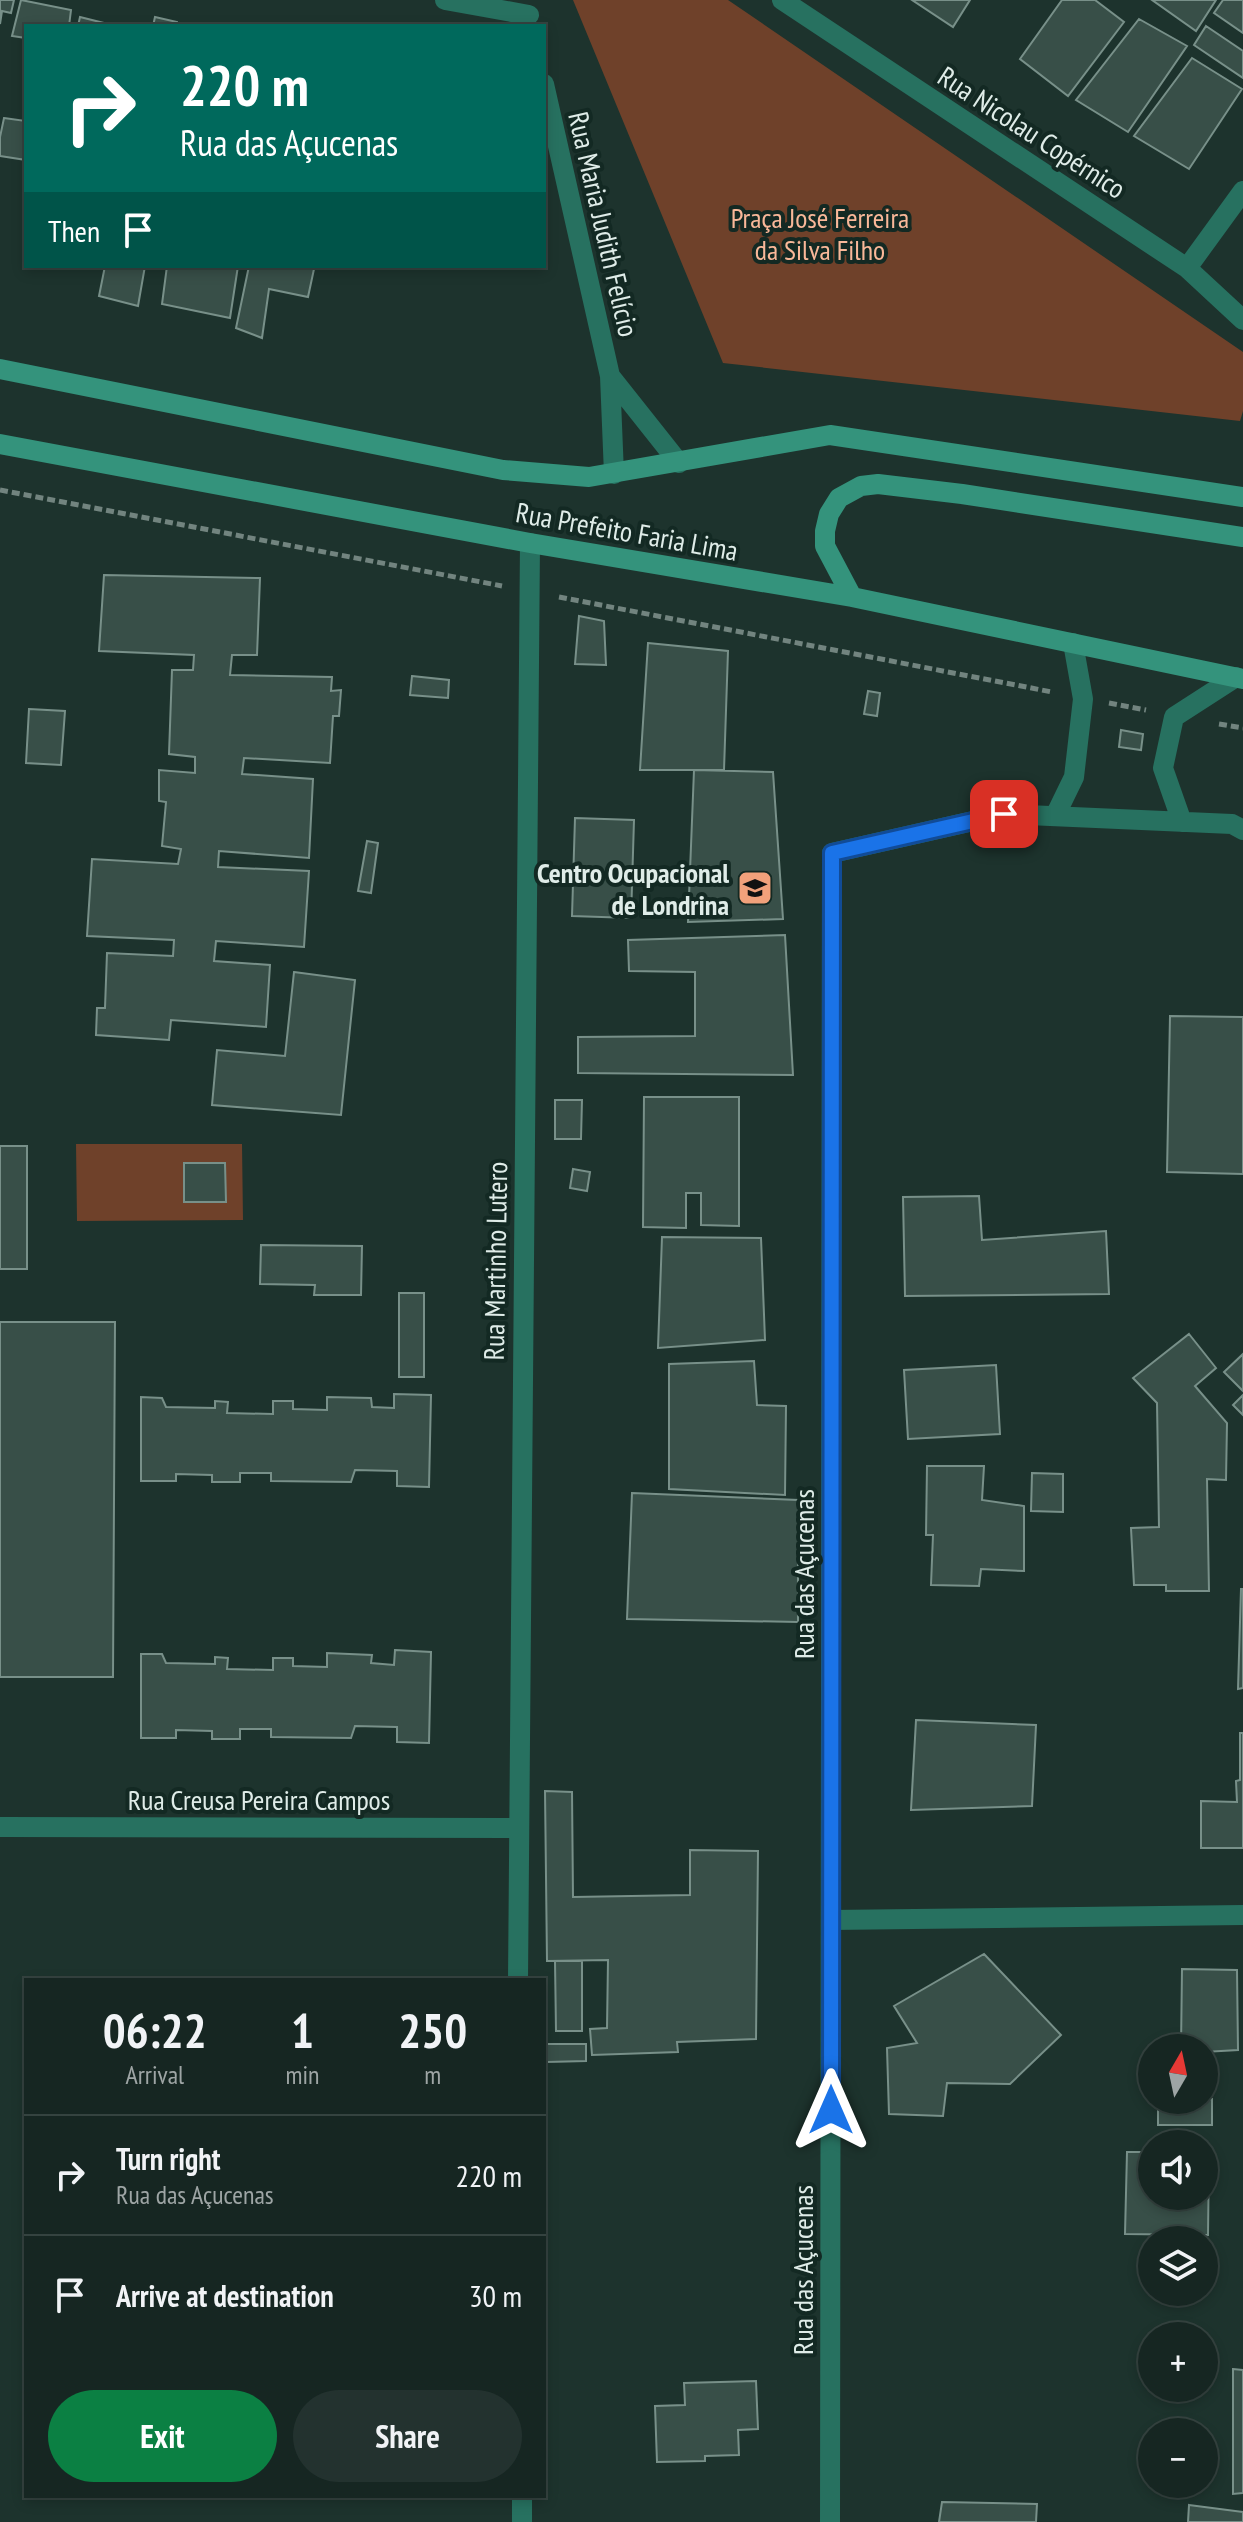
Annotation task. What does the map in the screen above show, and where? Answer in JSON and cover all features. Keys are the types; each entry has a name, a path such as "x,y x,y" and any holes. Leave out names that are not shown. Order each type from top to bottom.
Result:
{"main road":[{"name":"Rua Prefeito Faria Lima","path":"0,369 503,470 589,477 830,435 1243,497"},
{"name":"Rua Prefeito Faria Lima","path":"0,444 530,543 852,597 1239,678"},
{"path":"852,597 825,546 825,531 829,514 839,498 861,486 878,484 962,494 1243,537"}],"street":[{"path":"445,0 528,14"},
{"name":"Rua Nicolau Copérnico","path":"782,0 1187,268 1243,320"},
{"name":"Rua Maria Judith Felício","path":"546,93 610,376 614,474"},
{"path":"1187,268 1243,191"},
{"name":"Rua Maria Judith Felício","path":"610,376 679,463"},
{"name":"Rua Martinho Lutero","path":"518,1978 530,543"},
{"path":"1073,643 1083,699 1074,777 1055,816 1232,824 1243,830"},
{"path":"1182,822 1163,768 1174,717 1239,678"},
{"name":"Rua das Açucenas","path":"830,2522 832,853 1004,814 1055,816"},
{"name":"Rua Creusa Pereira Campos","path":"0,1827 518,1828"},
{"path":"831,1920 1243,1915"},
{"path":"522,2498 522,2522"}],"path":[{"path":"0,490 513,588"},
{"path":"544,594 1057,693"},
{"path":"1103,701 1150,710"},
{"path":"1212,722 1243,728"}],"green space":[{"name":"Praça José Ferreira da Silva Filho","path":"573,0 728,0 1243,352 1243,411 1240,421 723,363"},
{"path":"76,1144 242,1144 243,1220 77,1221"}],"building":[{"path":"0,0 14,0 11,13 2,11 0,24"},
{"path":"21,0 71,10 69,24 24,24 24,38 12,36"},
{"path":"912,0 970,0 953,27"},
{"path":"1062,0 1095,0 1124,22 1068,96 1020,59"},
{"path":"1152,0 1216,0 1196,31"},
{"path":"1223,0 1243,0 1243,33 1214,13"},
{"path":"80,17 108,24 78,24"},
{"path":"155,17 177,22 177,24 153,24"},
{"path":"1139,19 1187,46 1128,132 1076,100"},
{"path":"1206,26 1243,51 1243,78 1194,45"},
{"path":"1192,58 1242,89 1189,169 1134,136"},
{"path":"4,118 24,121 24,160 0,156"},
{"path":"105,268 145,268 138,306 99,296"},
{"path":"167,268 238,268 230,318 162,304"},
{"path":"249,268 314,269 308,297 269,289 262,338 236,328"},
{"path":"104,575 260,578 257,655 232,655 230,675 332,677 331,691 341,690 339,716 333,716 330,763 244,758 242,774 313,779 309,858 219,851 218,867 309,871 304,947 216,941 214,961 270,965 266,1027 171,1020 169,1040 96,1035 97,1008 105,1008 107,953 173,956 174,940 87,936 92,859 178,864 181,849 162,846 166,802 159,801 159,770 195,773 195,757 169,754 172,670 193,670 194,655 99,651"},
{"path":"579,616 604,621 606,665 575,664"},
{"path":"648,643 728,651 724,770 640,770"},
{"path":"412,676 449,680 448,698 410,695"},
{"path":"868,691 880,693 877,716 864,714"},
{"path":"29,709 65,711 61,765 26,763"},
{"path":"1121,730 1143,734 1141,750 1119,747"},
{"path":"694,770 773,772 783,919 688,922"},
{"path":"575,818 634,820 631,918 572,916"},
{"path":"367,841 378,843 371,893 358,891"},
{"path":"785,935 793,1075 578,1073 578,1037 695,1036 695,972 629,971 628,940"},
{"path":"294,972 355,980 341,1115 212,1105 217,1050 285,1056"},
{"path":"1170,1016 1243,1017 1243,1174 1167,1172"},
{"path":"644,1097 739,1097 739,1226 701,1225 701,1193 686,1193 686,1228 643,1227"},
{"path":"555,1100 582,1100 581,1139 555,1139"},
{"path":"0,1146 27,1146 27,1269 0,1269"},
{"path":"184,1163 225,1163 226,1202 184,1202"},
{"path":"573,1169 590,1172 587,1191 570,1188"},
{"path":"979,1196 982,1240 1106,1231 1109,1294 905,1296 903,1197"},
{"path":"662,1237 761,1238 765,1340 658,1348"},
{"path":"261,1245 362,1246 361,1295 314,1295 315,1285 260,1284"},
{"path":"399,1293 424,1293 424,1377 399,1377"},
{"path":"0,1322 115,1322 113,1677 0,1677"},
{"path":"1189,1334 1216,1368 1195,1386 1227,1423 1226,1480 1207,1479 1209,1591 1166,1591 1166,1585 1134,1585 1131,1528 1159,1527 1157,1403 1133,1378"},
{"path":"1243,1354 1243,1391 1224,1372"},
{"path":"754,1361 757,1405 786,1406 785,1495 669,1489 669,1364"},
{"path":"996,1365 1000,1434 908,1439 904,1370"},
{"path":"394,1394 431,1395 429,1487 397,1486 397,1471 355,1470 351,1482 271,1481 271,1473 240,1473 240,1482 212,1482 212,1475 176,1474 176,1481 141,1481 141,1397 162,1398 166,1407 215,1408 215,1401 228,1402 227,1413 273,1414 273,1401 293,1401 293,1409 327,1410 327,1397 371,1398 372,1407 394,1408"},
{"path":"1243,1395 1243,1415 1233,1405"},
{"path":"927,1466 984,1466 982,1500 1024,1506 1024,1571 981,1569 979,1586 931,1585 933,1535 926,1535"},
{"path":"1032,1473 1063,1474 1063,1512 1031,1511"},
{"path":"632,1493 798,1500 798,1622 627,1619"},
{"path":"1241,1589 1243,1688 1238,1689"},
{"path":"395,1650 431,1652 429,1743 397,1742 397,1727 355,1726 351,1738 271,1737 271,1729 240,1729 240,1739 212,1739 212,1731 176,1730 176,1738 141,1738 141,1654 162,1654 166,1663 215,1664 215,1657 228,1658 227,1669 273,1670 273,1658 293,1658 293,1666 327,1667 327,1653 372,1655 371,1663 394,1665"},
{"path":"916,1720 1036,1725 1032,1806 911,1810"},
{"path":"1240,1733 1243,1733 1243,1848 1201,1848 1201,1801 1237,1802"},
{"path":"545,1791 572,1792 573,1897 690,1895 690,1850 758,1851 756,2039 677,2042 678,2052 592,2055 590,2029 607,2028 608,1960 547,1961"},
{"path":"984,1954 1061,2035 1010,2084 947,2083 943,2116 889,2114 887,2048 917,2043 894,2006"},
{"path":"555,1961 582,1961 582,2031 556,2031"},
{"path":"1182,1969 1237,1970 1238,2050 1218,2051 1218,2034 1181,2034"},
{"path":"546,2044 586,2044 586,2061 547,2062"},
{"path":"1158,2114 1212,2114 1212,2125 1158,2125"},
{"path":"1127,2152 1138,2152 1138,2210 1208,2210 1208,2226 1138,2226 1138,2234 1125,2234"},
{"path":"1233,2369 1243,2370 1243,2493 1233,2494"},
{"path":"756,2381 758,2429 738,2430 739,2455 705,2456 705,2461 657,2462 655,2406 685,2405 684,2383"},
{"path":"942,2502 1037,2504 1036,2522 939,2522"},
{"path":"1189,2505 1243,2512 1243,2522 1188,2522"}],"place":[{"name":"Centro Ocupacional de Londrina","path":"755,888"}],"route":[{"path":"831,2110 832,853 1004,814"}]}
